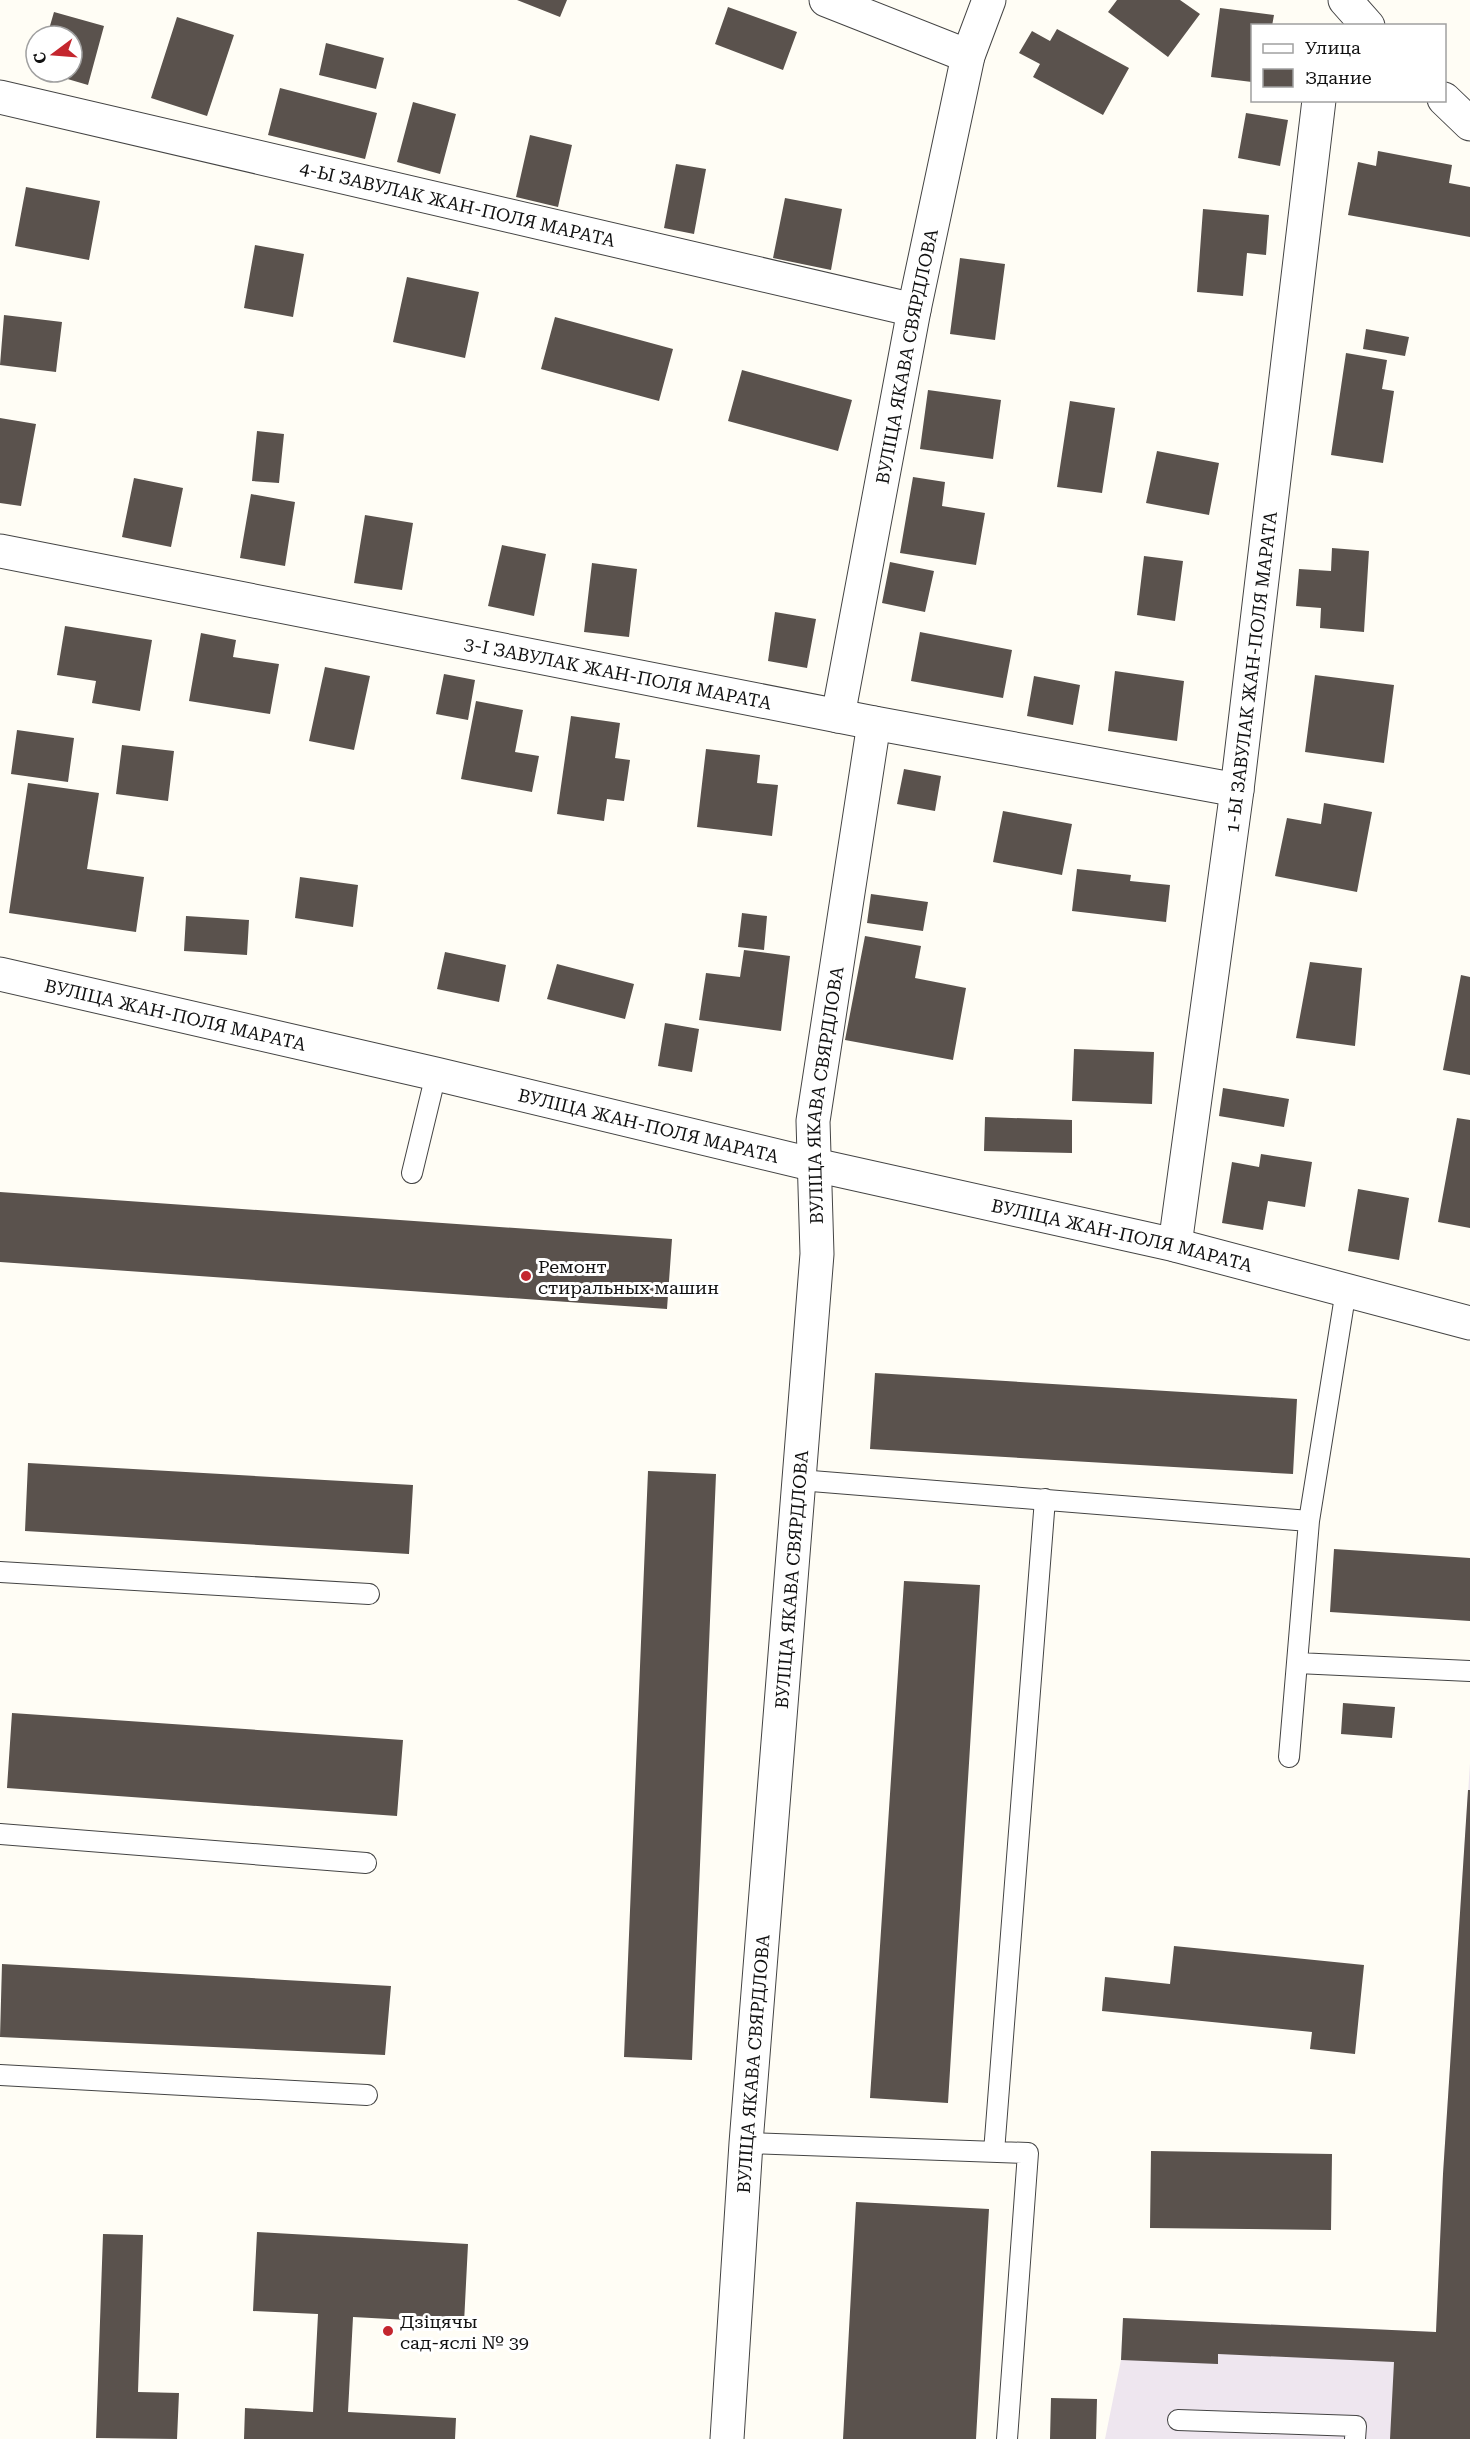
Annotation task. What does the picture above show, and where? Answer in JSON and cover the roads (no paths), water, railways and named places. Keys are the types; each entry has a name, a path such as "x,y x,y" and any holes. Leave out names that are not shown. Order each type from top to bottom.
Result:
{"street":[{"path":"826,0 968,56"},
{"name":"ВУЛІЦА ЯКАВА СВЯРДЛОВА","path":"838,716 914,310 968,56 989,0"},
{"name":"4-Ы ЗАВУЛАК ЖАН-ПОЛЯ МАРАТА","path":"0,97 914,310"},
{"path":"1446,101 1470,124"},
{"name":"1-Ы ЗАВУЛАК ЖАН-ПОЛЯ МАРАТА","path":"1175,1245 1237,790 1319,102"},
{"name":"3-І ЗАВУЛАК ЖАН-ПОЛЯ МАРАТА","path":"0,551 874,723 1237,790"},
{"name":"ВУЛІЦА ЯКАВА СВЯРДЛОВА","path":"727,2439 746,2143 817,1254 813,1121 874,723"},
{"name":"ВУЛІЦА ЖАН-ПОЛЯ МАРАТА","path":"0,974 436,1074 814,1165 1175,1245 1470,1323"}],"lane":[{"path":"412,1173 436,1074"},
{"path":"1289,1757 1309,1521 1346,1290"},
{"path":"799,1480 1309,1521"},
{"path":"994,2152 1045,1499"},
{"path":"0,1572 369,1594"},
{"path":"1298,1663 1470,1671"},
{"path":"0,1834 366,1863"},
{"path":"0,2075 368,2095"},
{"path":"746,2143 1028,2153 1007,2439"},
{"path":"1178,2420 1356,2426 1355,2439"}],"place":[{"name":"Ремонт стиральных машин","path":"526,1276"},
{"name":"Дзіцячы сад-яслі № 39","path":"388,2331"}]}
